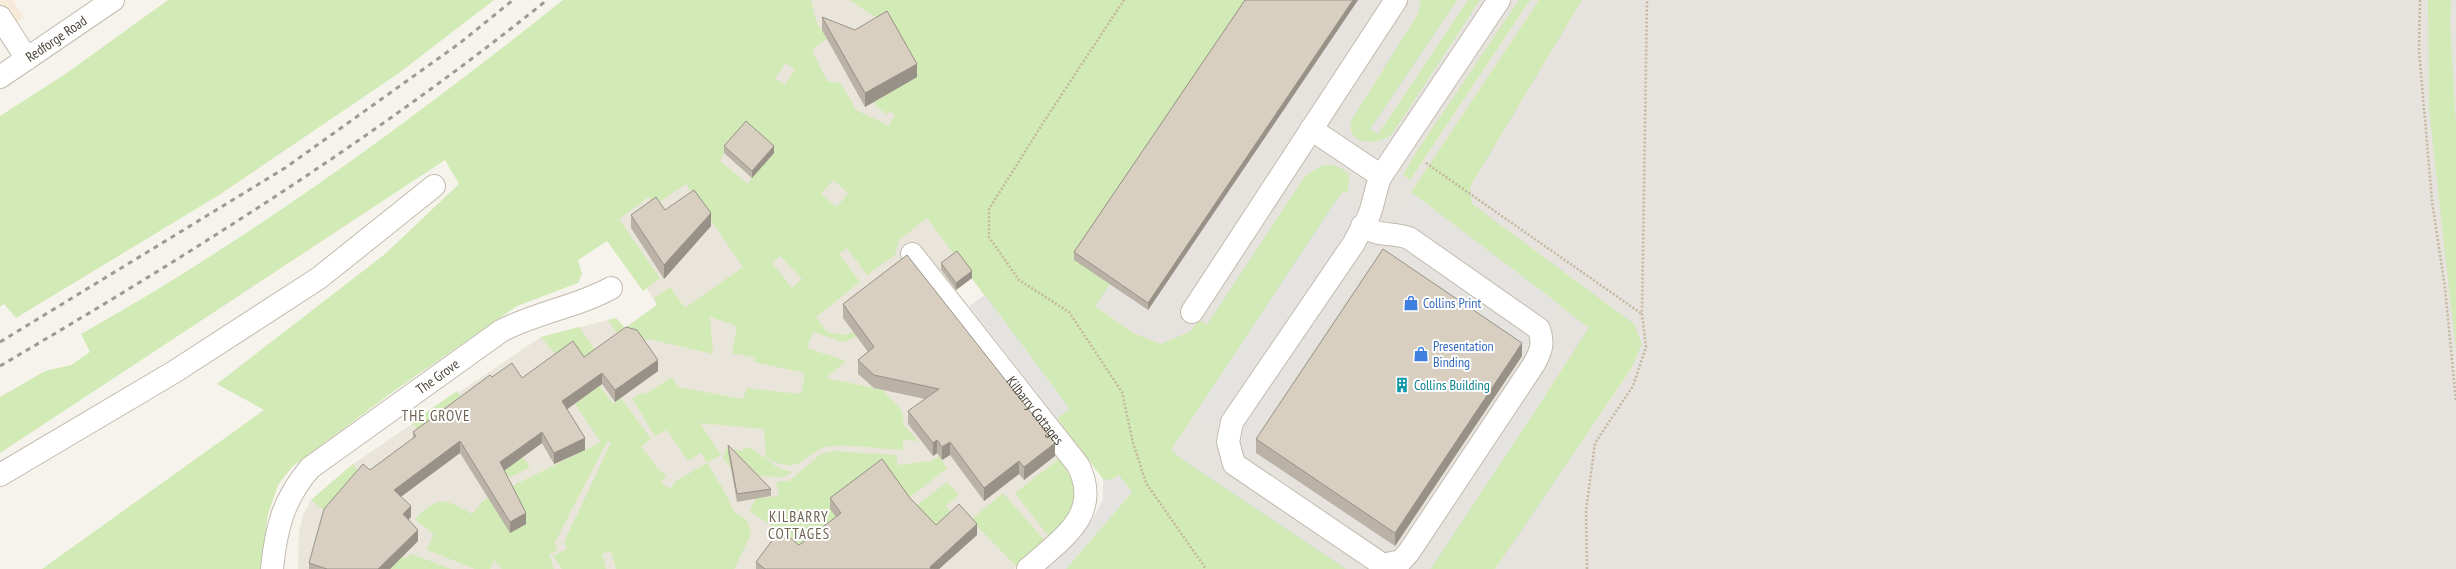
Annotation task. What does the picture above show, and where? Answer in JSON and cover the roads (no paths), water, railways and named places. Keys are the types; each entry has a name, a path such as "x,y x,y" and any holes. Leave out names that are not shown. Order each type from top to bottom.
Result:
{"street":[{"name":"Redforge Road","path":"0,77 113,0"},
{"path":"1192,312 1396,0"},
{"path":"1362,226 1373,233 1398,234 1409,238 1539,329 1542,341 1542,350 1534,364 1410,552 1401,561 1383,565 1234,464 1228,442 1232,422 1354,243 1362,226 1368,218 1374,192 1381,176 1499,0"},
{"path":"0,17 27,59"},
{"path":"1311,129 1381,176"},
{"path":"0,475 174,372 319,278 434,186"},
{"name":"Kilbarry Cottages","path":"912,254 1078,465 1085,479 1088,495 1084,510 1074,526 1028,569"},
{"name":"The Grove","path":"272,569 279,519 294,487 310,468 501,331 523,320 598,295 611,288"}],"railway":[{"path":"0,342 285,168 460,43 513,0"},
{"path":"0,366 211,238 349,147 416,100 547,0"}],"place":[{"name":"Collins Print","path":"1411,303"},
{"name":"Presentation Binding","path":"1421,354"},
{"name":"Collins Building","path":"1402,385"}],"district":[{"name":"THE GROVE","path":"436,415"},
{"name":"KILBARRY COTTAGES","path":"799,524"}]}
